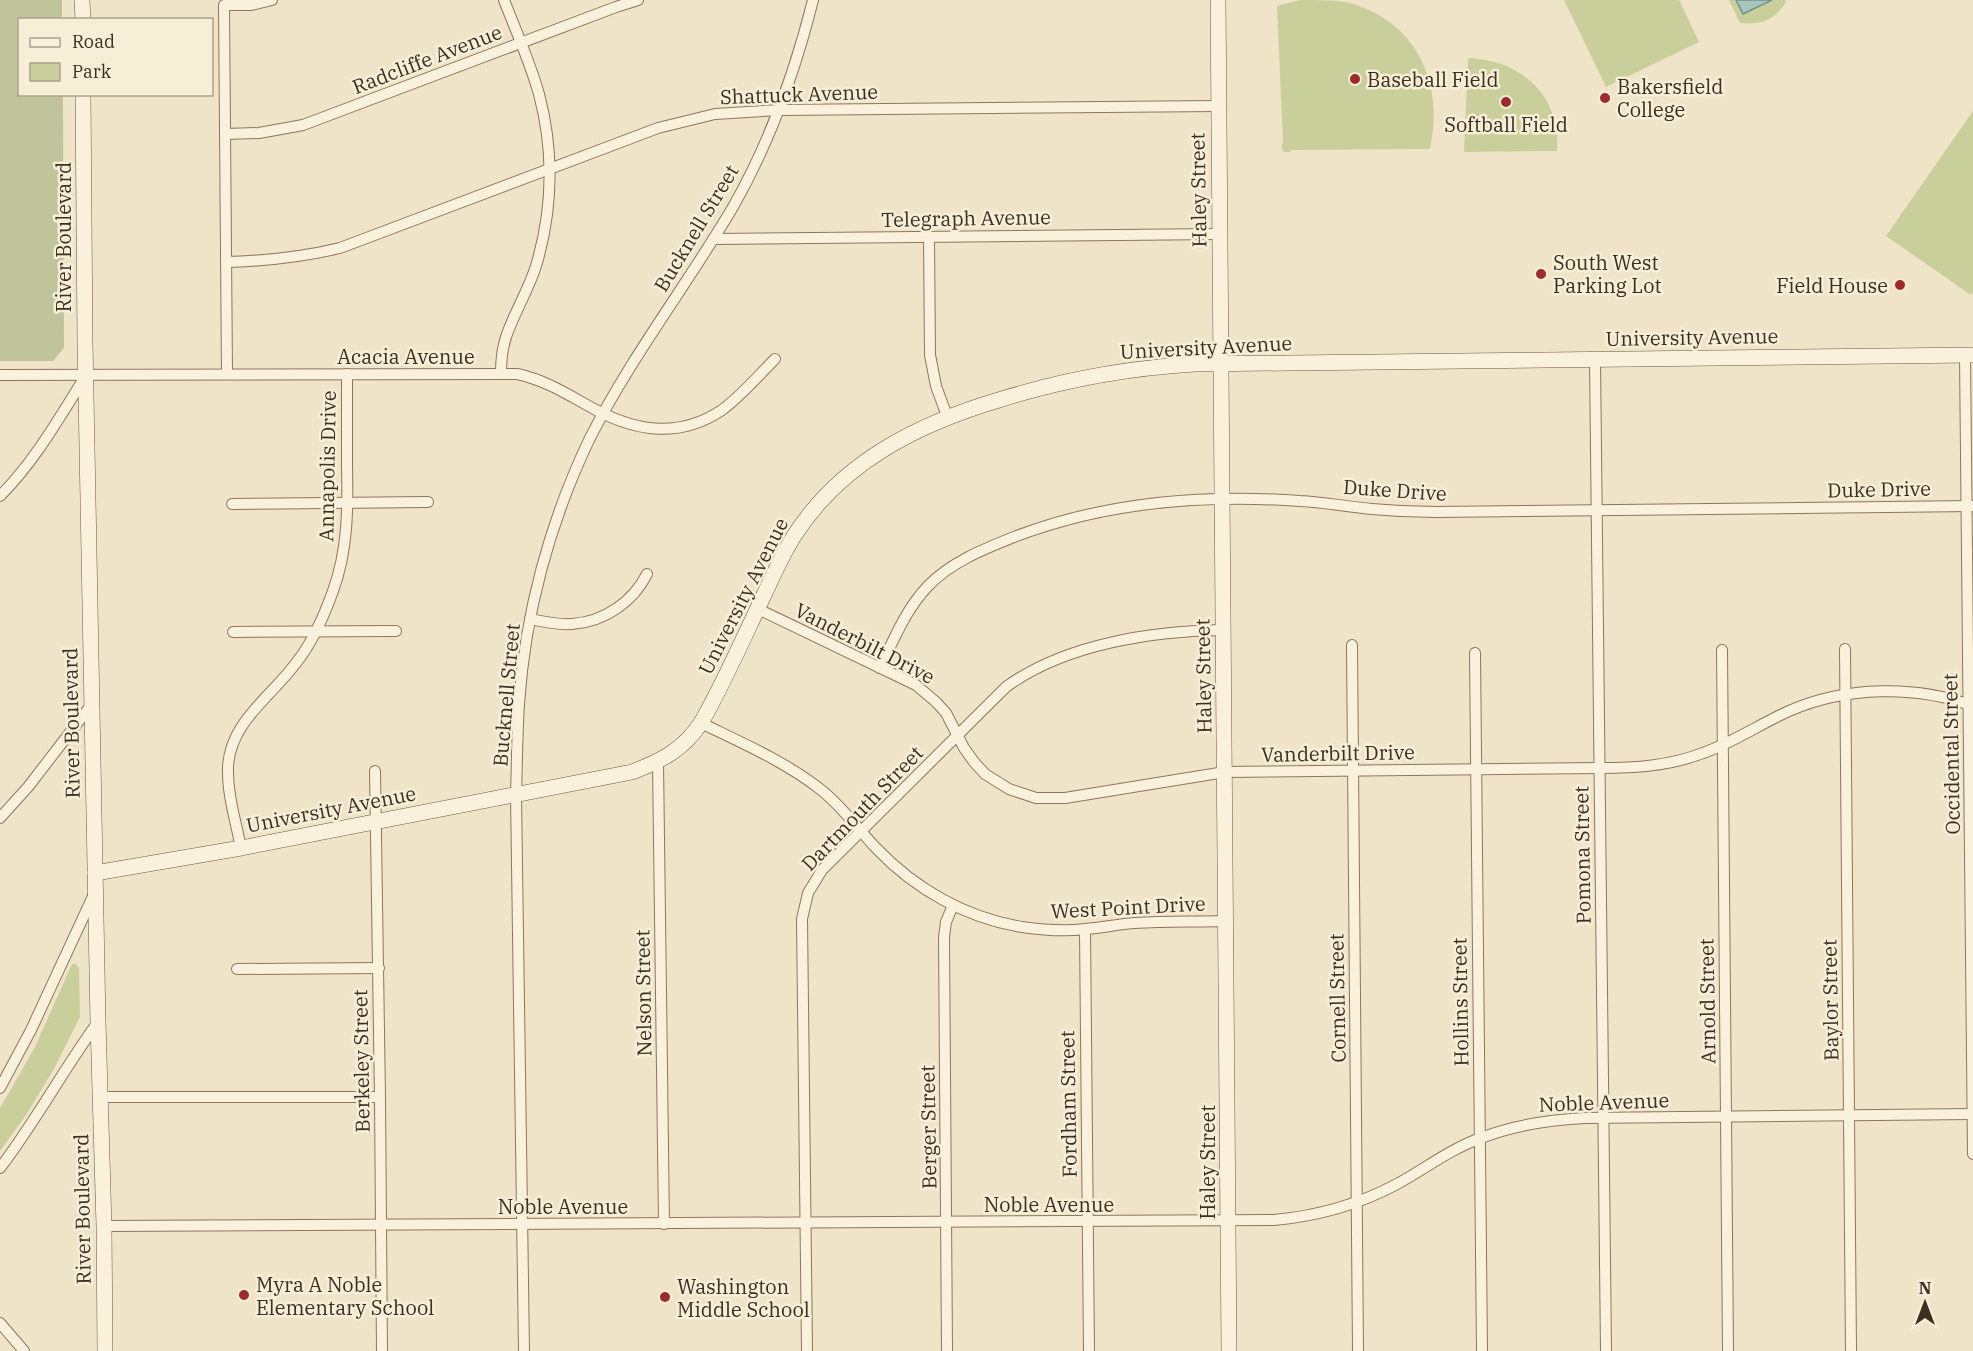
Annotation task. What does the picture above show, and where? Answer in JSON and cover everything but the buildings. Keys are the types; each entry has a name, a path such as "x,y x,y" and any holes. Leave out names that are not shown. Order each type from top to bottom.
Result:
{"street":[{"path":"82,0 82,18"},
{"path":"227,374 224,5 251,5 272,0"},
{"path":"501,373 506,338 526,292 542,244 548,210 550,169 544,117 538,93 504,0"},
{"name":"Radcliffe Avenue","path":"225,134 259,133 303,125 638,0"},
{"name":"Bucknell Street","path":"524,1351 524,1224 516,795 519,703 530,619 540,573 574,475 603,414 628,371 713,239 750,174 779,110 796,63 813,0"},
{"name":"Haley Street","path":"1218,0 1229,1351"},
{"name":"River Boulevard","path":"83,96 95,892 105,1351"},
{"name":"Shattuck Avenue","path":"226,262 293,258 340,248 658,128 686,120 744,111 779,110 1219,106"},
{"name":"Telegraph Avenue","path":"713,239 1220,234"},
{"path":"929,237 930,355 936,386 947,416"},
{"name":"University Avenue","path":"95,873 241,848 516,795 632,772 658,762 685,744 701,723 787,548 821,500 863,462 894,442 947,416 1031,390 1094,375 1161,366 1969,355"},
{"name":"Occidental Street","path":"1969,355 1973,1154"},
{"name":"Acacia Avenue","path":"0,375 517,374 533,377 603,414 646,429 678,428 694,424 722,410 775,359"},
{"name":"Pomona Street","path":"1595,359 1606,1351"},
{"name":"Annapolis Drive","path":"241,848 228,780 232,744 249,715 298,662 326,610 341,566 348,503 346,374"},
{"path":"0,496 45,441 86,375"},
{"name":"Duke Drive","path":"880,668 906,614 917,598 941,574 972,555 1026,533 1090,514 1156,502 1222,499 1302,501 1412,512 1970,506"},
{"path":"232,504 428,502"},
{"path":"530,619 557,624 573,624 603,617 627,601 648,573"},
{"name":"Vanderbilt Drive","path":"758,609 926,692 946,712 974,762 985,774 1009,789 1036,798 1065,798 1225,772 1600,768 1658,765 1702,754 1792,710 1813,702 1845,695 1868,692 1912,693 1934,696 1971,706"},
{"name":"Dartmouth Street","path":"807,1351 802,919 808,893 822,870 1006,687 1023,676 1103,645 1170,633 1223,630"},
{"path":"233,632 396,631"},
{"name":"Cornell Street","path":"1352,645 1358,1351"},
{"name":"Baylor Street","path":"1845,649 1851,1351"},
{"name":"Arnold Street","path":"1722,650 1728,1351"},
{"name":"Hollins Street","path":"1475,653 1482,1351"},
{"path":"0,818 28,787 92,704"},
{"name":"West Point Drive","path":"701,723 782,763 805,777 839,806 895,867 952,905 994,921 1021,927 1085,930 1149,922 1226,921"},
{"name":"Nelson Street","path":"658,762 664,1224"},
{"name":"Berkeley Street","path":"375,771 382,1351"},
{"path":"0,1088 31,1030 95,892"},
{"name":"Berger Street","path":"947,1351 944,937 952,905"},
{"name":"Fordham Street","path":"1085,930 1089,1351"},
{"path":"237,969 378,968"},
{"path":"0,1168 38,1117 71,1060 98,1022"},
{"path":"101,1097 380,1097"},
{"name":"Noble Avenue","path":"104,1226 1274,1220 1299,1217 1357,1203 1480,1138 1528,1124 1553,1120 1973,1114"},
{"path":"0,1323 24,1351"}],"green space":[{"path":"0,0 62,0 62,18 18,18 18,96 63,96 64,348 53,361 0,361"},
{"name":"Baseball Field","path":"1300,0 1346,2 1370,10 1391,23 1407,39 1420,57 1433,101 1434,124 1430,149 1292,150 1284,152 1281,146 1283,143 1277,6"},
{"path":"1564,0 1679,0 1699,42 1606,87"},
{"path":"1729,0 1785,0 1786,2 1772,18 1760,22 1740,23"},
{"name":"Softball Field","path":"1468,58 1487,60 1505,66 1534,84 1545,97 1552,113 1557,151 1464,152"},
{"path":"1973,111 1973,292 1971,295 1886,236"},
{"path":"72,964 76,964 79,968 80,1017 54,1069 26,1115 0,1151 0,1108 34,1049"}],"water":[{"path":"1736,0 1772,0 1743,14"}],"place":[{"name":"Baseball Field","path":"1355,79"},
{"name":"Bakersfield College","path":"1605,98"},
{"name":"Softball Field","path":"1506,102"},
{"name":"South West Parking Lot","path":"1541,274"},
{"name":"Field House","path":"1900,285"},
{"name":"Myra A Noble Elementary School","path":"244,1295"},
{"name":"Washington Middle School","path":"665,1297"}]}
